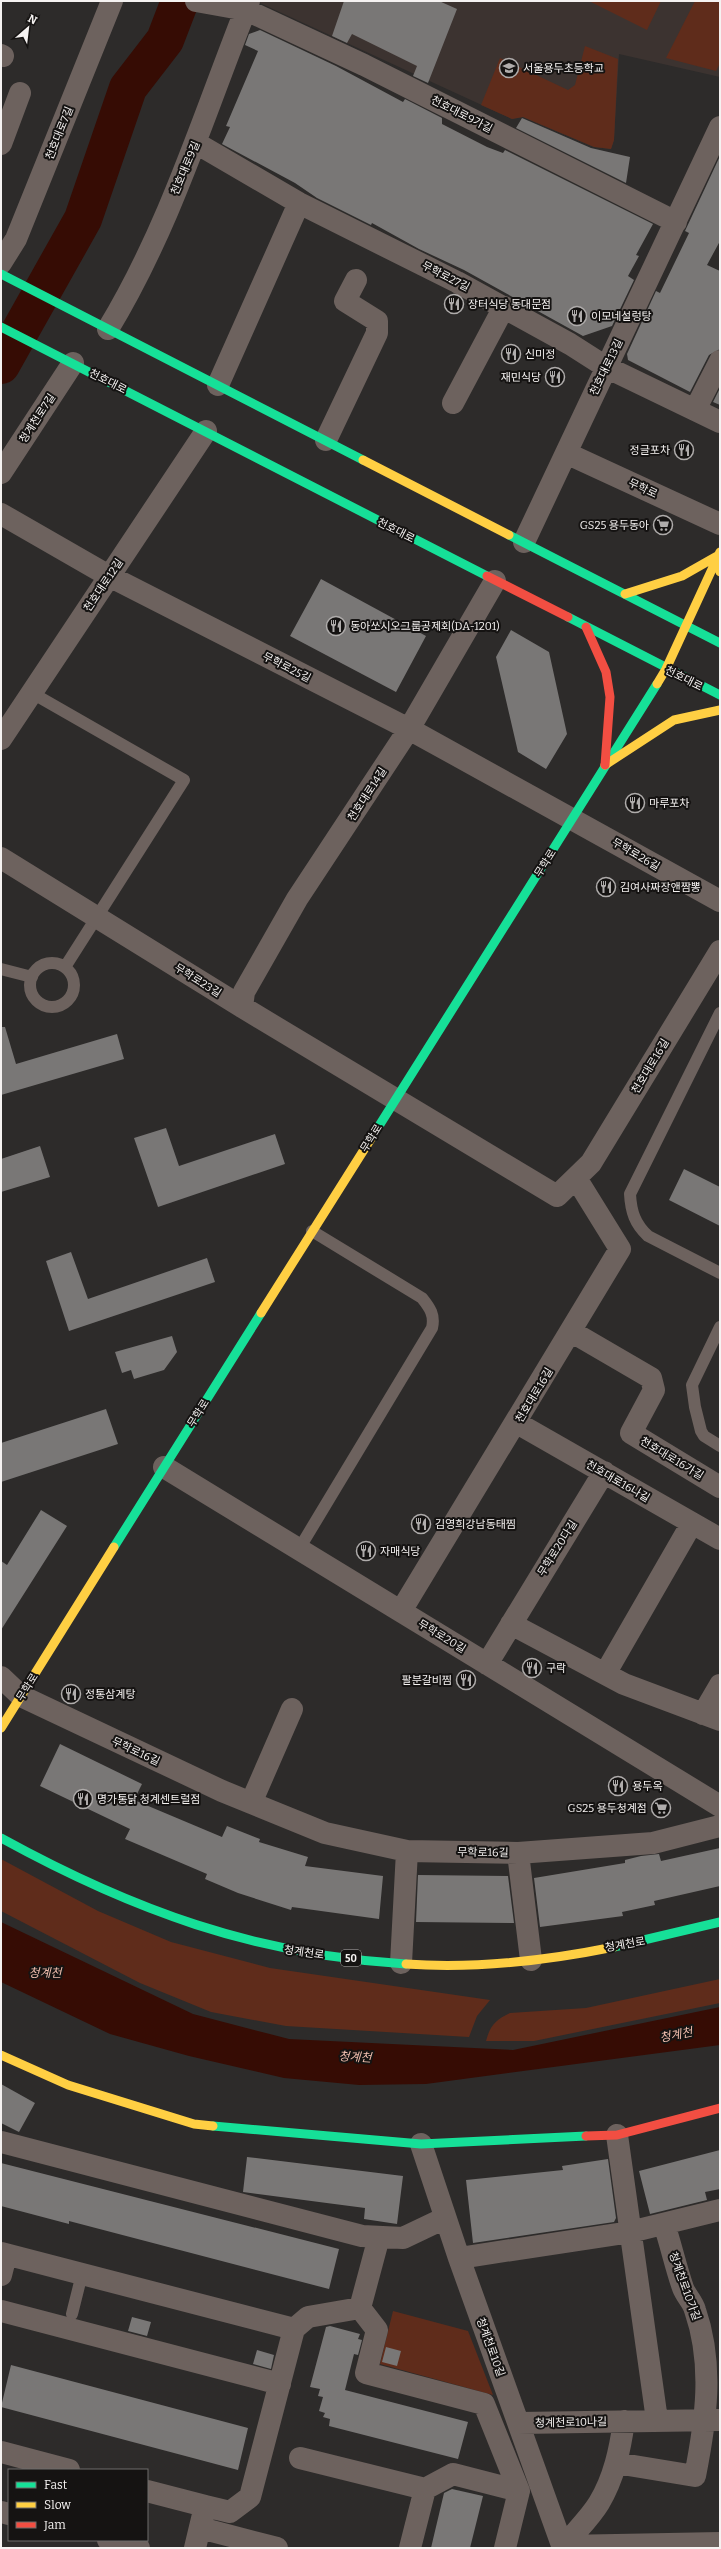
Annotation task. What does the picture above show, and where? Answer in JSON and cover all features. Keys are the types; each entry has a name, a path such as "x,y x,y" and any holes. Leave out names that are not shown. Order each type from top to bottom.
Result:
{"main road":[{"path":"1,274 720,643"},
{"name":"천호대로","path":"1,326 586,628 720,695"},
{"path":"625,594 682,576 719,554 720,572"},
{"name":"무학로","path":"617,747 666,668 719,554"},
{"path":"586,628 606,672 610,697 605,765"},
{"name":"무학로","path":"1,1728 666,668"},
{"path":"605,765 674,720 720,710"},
{"name":"청계천로","path":"1,1838 94,1887 190,1925 268,1946 401,1963 466,1966 531,1960 641,1941 720,1922"},
{"path":"1,2055 68,2085 194,2124 421,2144 617,2135 720,2108"}],"street":[{"name":"천호대로7길","path":"1,263 16,239 112,1"},
{"name":"천호대로9가길","path":"196,1 242,6 364,65 676,222"},
{"name":"천호대로9길","path":"108,329 131,292 196,143 242,6"},
{"path":"1,144 20,93"},
{"name":"천호대로13길","path":"524,542 676,222 714,157 720,127"},
{"name":"무학로27길","path":"196,143 298,203 504,308 570,344 606,367 720,422"},
{"path":"218,385 298,203"},
{"path":"326,440 377,334 377,321 345,301 356,280"},
{"path":"453,403 504,308"},
{"path":"696,410 720,361"},
{"name":"청계천로7길","path":"1,473 73,363"},
{"name":"천호대로12길","path":"1,739 206,432"},
{"name":"무학로","path":"566,453 720,524"},
{"name":"무학로25길","path":"1,514 109,576 409,729 573,818"},
{"name":"천호대로14길","path":"242,1007 244,992 297,899 409,729 495,581"},
{"name":"무학로26길","path":"573,818 720,901"},
{"name":"무학로23길","path":"1,858 242,1007 396,1098"},
{"name":"천호대로16길","path":"396,1098 557,1196 591,1163 720,951"},
{"name":"천호대로16길","path":"401,1611 517,1423 620,1249 576,1178"},
{"name":"천호대로16가길","path":"572,1332 651,1378 654,1390 631,1433 720,1487"},
{"name":"천호대로16나길","path":"517,1423 720,1539"},
{"name":"무학로20길","path":"164,1467 720,1806"},
{"name":"무학로20다길","path":"487,1664 604,1472"},
{"path":"606,1674 692,1523"},
{"path":"511,1624 624,1684 712,1717 720,1685"},
{"name":"무학로16길","path":"1,1677 21,1696 251,1803 324,1833 407,1851 518,1853 653,1843 720,1826"},
{"path":"251,1803 292,1709"},
{"path":"401,1963 407,1851"},
{"path":"518,1853 531,1960"},
{"path":"617,2135 657,2420"},
{"path":"1,2142 362,2236 403,2238 446,2218"},
{"name":"청계천로10길","path":"421,2144 458,2258 564,2547"},
{"path":"458,2258 630,2232 720,2210"},
{"name":"청계천로10가길","path":"664,2224 684,2289 695,2308 702,2336 707,2384 713,2420"},
{"path":"360,2308 379,2237"},
{"path":"1,2275 4,2254 294,2329"},
{"path":"148,2491 230,2512 250,2498 294,2329 308,2317 360,2308"},
{"path":"360,2308 377,2330 366,2373 484,2404 519,2491 505,2548"},
{"path":"1,2311 280,2384"},
{"path":"616,2463 695,2476 713,2420"},
{"name":"청계천로10나길","path":"519,2423 713,2420"},
{"name":"청계천로10나길","path":"564,2547 599,2504 616,2463 624,2421"},
{"path":"1,2452 65,2469"},
{"path":"300,2458 425,2490 453,2474 519,2491"},
{"path":"410,2548 425,2490"},
{"path":"205,2506 198,2538 277,2548"},
{"path":"112,2541 139,2548"},
{"path":"564,2547 720,2543"}],"lane":[{"path":"32,693 184,780 65,967"},
{"path":"49,963 65,967 73,977 74,990 71,997 61,1006 47,1007 35,999 31,992 32,977 42,966 49,963"},
{"path":"1,969 32,977"},
{"path":"720,1013 630,1194 631,1213 640,1229 648,1236 720,1273"},
{"path":"299,1549 432,1328 434,1320 433,1313 422,1298 312,1231"},
{"path":"720,1327 694,1378 692,1393 701,1431 704,1436 720,1446"},
{"path":"72,2314 82,2274"}],"shaded area":[{"name":"서울용두초등학교","path":"261,1 720,1 720,77 619,54 614,140 611,149 594,147 523,117 512,119 260,3"},
{"path":"589,1 661,1 647,30"},
{"path":"695,1 720,1 720,63 716,71 666,58"},
{"path":"585,46 618,59 614,140 611,149 594,147 523,117 512,119 481,105 500,58 568,90 575,85"},
{"path":"1,1859 98,1911 171,1942 270,1968 490,2000 477,2016 469,2037 286,2026 211,2012 140,1983 1,1911"},
{"path":"720,1979 720,2003 534,2041 486,2041 491,2027 500,2018 510,2013 586,2008"},
{"path":"393,2311 468,2331 493,2395 380,2364"}],"water":[{"name":"청계천","path":"1,1922 193,2014 289,2039 513,2050 720,2007 720,2045 426,2084 359,2085 284,2078 189,2056 110,2034 1,1982"}],"building":[{"path":"344,1 439,1 457,9 428,83 413,76 417,66 352,34 347,43 332,36"},
{"path":"260,30 336,66 403,102 405,99 442,118 442,124 487,147 503,153 505,150 653,224 636,255 639,256 628,276 634,280 612,326 583,336 464,270 419,249 372,223 371,225 317,198 295,183 222,144 230,127 226,126 258,51 245,45 249,34"},
{"path":"522,118 591,148 630,157 626,183 516,128"},
{"path":"720,156 720,241 707,265 720,271 720,349 709,355 690,392 628,360 627,354 656,291 660,293 689,233 685,231"},
{"path":"720,388 720,405 713,402"},
{"path":"321,579 426,636 396,692 290,636"},
{"path":"511,630 549,652 567,734 546,769 518,752 496,657"},
{"path":"1,1027 5,1027 16,1064 117,1034 124,1059 1,1095"},
{"path":"166,1128 179,1166 275,1134 285,1164 158,1207 134,1138"},
{"path":"40,1146 50,1177 1,1192 1,1159"},
{"path":"684,1169 720,1187 720,1226 669,1200"},
{"path":"71,1252 88,1299 207,1258 215,1282 69,1331 46,1261"},
{"path":"172,1336 177,1352 164,1370 134,1379 131,1370 122,1373 115,1352"},
{"path":"106,1409 118,1444 1,1482 1,1443"},
{"path":"41,1510 67,1526 1,1630 1,1561 7,1565"},
{"path":"60,1744 142,1784 134,1800 222,1837 227,1826 260,1839 259,1842 308,1857 305,1866 383,1876 379,1919 292,1907 291,1910 238,1893 205,1879 207,1874 125,1839 130,1829 40,1786"},
{"path":"720,1848 720,1886 654,1901 655,1905 622,1912 623,1916 540,1927 534,1878 625,1863 625,1860 641,1856 659,1854 661,1861"},
{"path":"418,1875 508,1876 514,1923 416,1922"},
{"path":"1,2084 35,2103 19,2132 1,2123"},
{"path":"720,2150 720,2189 705,2192 707,2200 650,2214 639,2171"},
{"path":"247,2157 403,2176 397,2224 364,2219 365,2208 243,2192"},
{"path":"608,2159 616,2218 614,2222 473,2243 466,2180 563,2170 562,2166"},
{"path":"1,2163 339,2249 329,2289 69,2221 69,2224 1,2206"},
{"path":"132,2317 151,2322 147,2336 128,2331"},
{"path":"330,2326 360,2334 358,2339 362,2340 358,2355 354,2354 345,2390 468,2422 458,2459 329,2426 330,2419 323,2417 325,2413 319,2411 323,2397 318,2396 320,2389 310,2387 326,2327"},
{"path":"386,2347 401,2351 397,2366 382,2362"},
{"path":"257,2350 274,2355 271,2369 253,2364"},
{"path":"11,2365 248,2428 238,2470 1,2407"},
{"path":"452,2489 483,2496 470,2548 431,2548 444,2493"}],"waterway":[{"path":"1,365 83,219 128,88 165,40 180,1"}],"traffic: fast":[{"path":"1,274 363,460"},
{"path":"1,327 487,576"},
{"path":"509,535 720,643"},
{"path":"568,617 720,695"},
{"path":"372,1137 657,684"},
{"path":"114,1547 261,1313"},
{"path":"1,1838 98,1887 196,1925 297,1951 351,1959 406,1964"},
{"path":"614,1947 720,1922"},
{"path":"213,2126 421,2144 586,2136"}],"traffic: slow":[{"path":"363,460 509,535"},
{"path":"657,684 666,669 720,552"},
{"path":"625,594 682,576 719,555 720,572"},
{"path":"605,765 674,720 720,710"},
{"path":"261,1313 372,1137"},
{"path":"1,1728 114,1547"},
{"path":"406,1964 484,1965 510,1963 614,1947"},
{"path":"1,2055 68,2085 194,2124 213,2126"}],"traffic: jam":[{"path":"487,576 568,617"},
{"path":"586,627 606,672 610,697 605,765"},
{"path":"586,2136 617,2135 720,2108"}],"place":[{"name":"서울용두초등학교","path":"509,68"},
{"name":"장터식당 동대문점","path":"454,304"},
{"name":"이모네설렁탕","path":"577,316"},
{"name":"신미정","path":"511,354"},
{"name":"재민식당","path":"555,377"},
{"name":"정글포차","path":"684,450"},
{"name":"GS25 용두동아","path":"663,525"},
{"name":"동아쏘시오그룹공제회(DA-1201)","path":"336,626"},
{"name":"마루포차","path":"635,803"},
{"name":"김여사짜장앤짬뽕","path":"606,887"},
{"name":"김영희강남동태찜","path":"421,1524"},
{"name":"자매식당","path":"366,1551"},
{"name":"구락","path":"532,1668"},
{"name":"팔분갈비찜","path":"466,1680"},
{"name":"정통삼계탕","path":"71,1694"},
{"name":"용두옥","path":"618,1786"},
{"name":"명가통닭 청계센트럴점","path":"83,1799"},
{"name":"GS25 용두청계점","path":"661,1808"}]}
